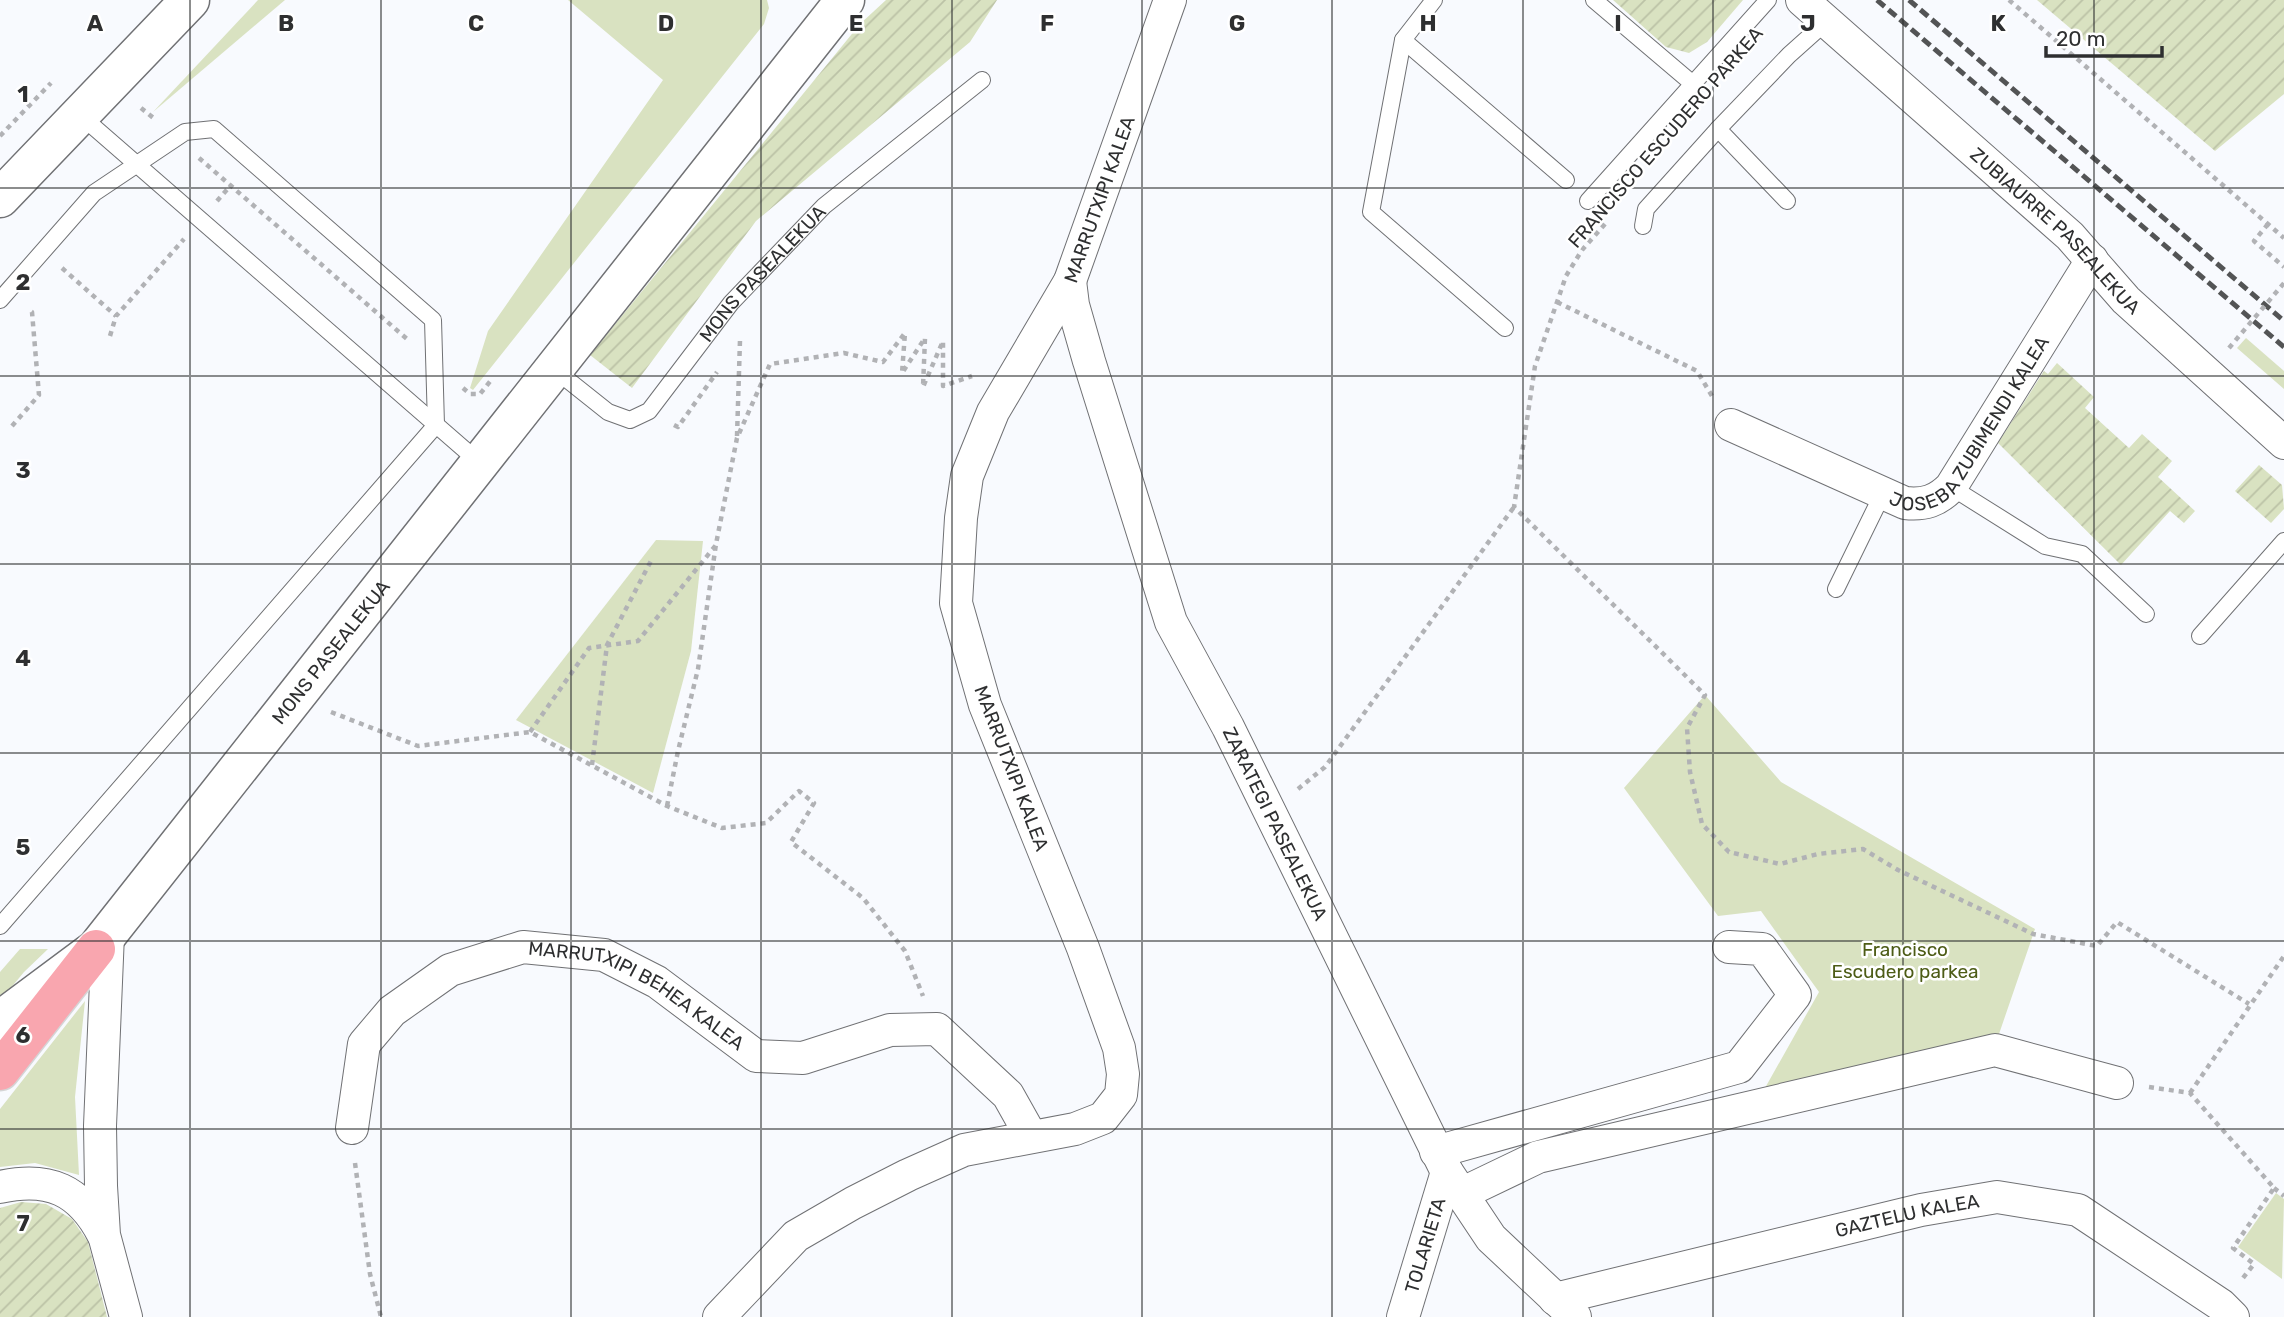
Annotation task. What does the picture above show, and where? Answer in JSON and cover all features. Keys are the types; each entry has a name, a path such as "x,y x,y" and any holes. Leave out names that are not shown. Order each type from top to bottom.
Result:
{"highway":[{"path":"0,1071 102,942"}],"main road":[{"path":"0,198 190,0"},
{"name":"MONS PASEALEKUA","path":"0,1023 102,942 554,369 838,3"}],"street":[{"name":"MARRUTXIPI KALEA","path":"719,1317 796,1236 853,1203 964,1150 1075,1129 1103,1118 1121,1095 1123,1074 1119,1048 1083,948 985,705 956,603 961,518 967,476 993,412 1070,281 1170,0"},
{"name":"ZUBIAURRE PASEALEKUA","path":"1802,0 2046,214 2092,260 2126,300 2284,443"},
{"name":"JOSEBA ZUBIMENDI KALEA","path":"1731,425 1905,502 1931,502 1951,487 2092,260"},
{"name":"ZARATEGI PASEALEKUA","path":"1070,281 1073,305 1089,361 1171,622 1228,727 1448,1173 1491,1238 1565,1308"},
{"path":"102,942 100,1126 104,1235"},
{"name":"MARRUTXIPI BEHEA KALEA","path":"352,1128 364,1044 392,1011 450,970 523,947 604,955 657,982 756,1056 803,1058 890,1030 937,1029"},
{"path":"1448,1173 1739,1067 1795,995 1762,949 1729,947"},
{"path":"937,1029 1009,1095 1031,1136"},
{"path":"1448,1173 1538,1157 1996,1051 2117,1083"},
{"name":"TOLARIETA","path":"1403,1317 1448,1173"},
{"path":"0,1186 20,1182 41,1183 62,1189 80,1200 94,1216 104,1235 126,1317"},
{"name":"GAZTELU KALEA","path":"1565,1308 1921,1210 1997,1196 2078,1210 2221,1305 2233,1317"}],"lane":[{"path":"1434,0 1403,40 1371,212 1505,328"},
{"path":"1594,0 1693,84"},
{"path":"1588,201 1768,0"},
{"path":"1643,226 1646,209 1718,129 1827,21"},
{"path":"1403,40 1566,180"},
{"name":"MONS PASEALEKUA","path":"649,411 731,303 824,206 982,80"},
{"path":"80,115 480,463"},
{"path":"0,300 94,193 185,132 214,129 433,320 436,425 0,926"},
{"path":"1718,129 1787,201"},
{"path":"554,369 608,412 629,420 649,411"},
{"path":"1951,487 2045,546 2082,554 2146,614"},
{"path":"1836,589 1883,493"},
{"path":"2200,636 2284,541"}],"path":[{"path":"2009,0 2284,238"},
{"path":"110,336 116,316 230,185"},
{"name":"FRANCISCO ESCUDERO PARKEA","path":"1514,507 1535,366 1566,276 1582,250 1608,220"},
{"path":"2268,225 2254,241 2284,267"},
{"path":"52,273 61,267 116,316"},
{"path":"2229,348 2284,283"},
{"path":"1557,302 1697,371"},
{"path":"12,426 39,395 32,312 21,303"},
{"path":"737,438 770,364 844,353 883,362 905,333 902,373 925,338 923,387 943,341 943,386 976,375"},
{"path":"667,806 698,668 716,544 737,438 740,340 732,350"},
{"path":"649,411 678,427 725,361"},
{"path":"1269,810 1325,767 1514,507 1704,695 1687,728 1690,772 1702,824 1729,852 1780,864 1818,854 1864,849 1898,870 2033,934 2084,944 2097,946 2117,922 2249,1004"},
{"path":"530,732 589,648 638,641 716,544"},
{"path":"592,765 607,645 652,559"},
{"path":"323,708 418,746 530,732 667,806 722,828 766,823 799,791 814,803 791,842 863,898 905,951 937,1029"},
{"path":"2190,1093 2284,956"},
{"path":"2117,1083 2190,1093 2284,1196"},
{"path":"352,1128 362,1225 370,1275 382,1317"},
{"path":"2233,1248 2274,1188"}],"green space":[{"path":"258,0 285,0 153,112"},
{"path":"568,0 767,0 769,8 764,24 473,390 470,388 488,331 663,80"},
{"path":"886,0 997,0 970,42 756,221 632,388 590,355 860,24"},
{"path":"1613,0 1743,0 1707,42 1689,53 1666,47"},
{"path":"2037,0 2284,0 2284,94 2215,151"},
{"path":"2246,338 2284,371 2284,389 2237,348"},
{"path":"2057,363 2094,397 2085,408 2129,448 2142,434 2172,461 2158,477 2195,511 2184,523 2170,511 2121,565 1998,443 2044,371 2048,374"},
{"path":"2259,465 2282,485 2284,509 2271,523 2235,491"},
{"path":"656,540 703,541 691,651 653,793 516,720"},
{"name":"Francisco Escudero parkea","path":"1705,695 1781,782 2035,929 1999,1034 1765,1088 1819,992 1761,911 1718,916 1624,788"},
{"path":"20,949 48,949 0,1001 0,972"},
{"path":"85,1001 75,1097 79,1175 35,1163 0,1167 0,1109"},
{"path":"2276,1193 2284,1199 2282,1279 2238,1247"},
{"path":"21,1202 46,1204 72,1219 88,1242 107,1317 0,1317 0,1208"}],"railway":[{"path":"1877,0 2284,347"},
{"path":"1909,0 2284,321"}]}
